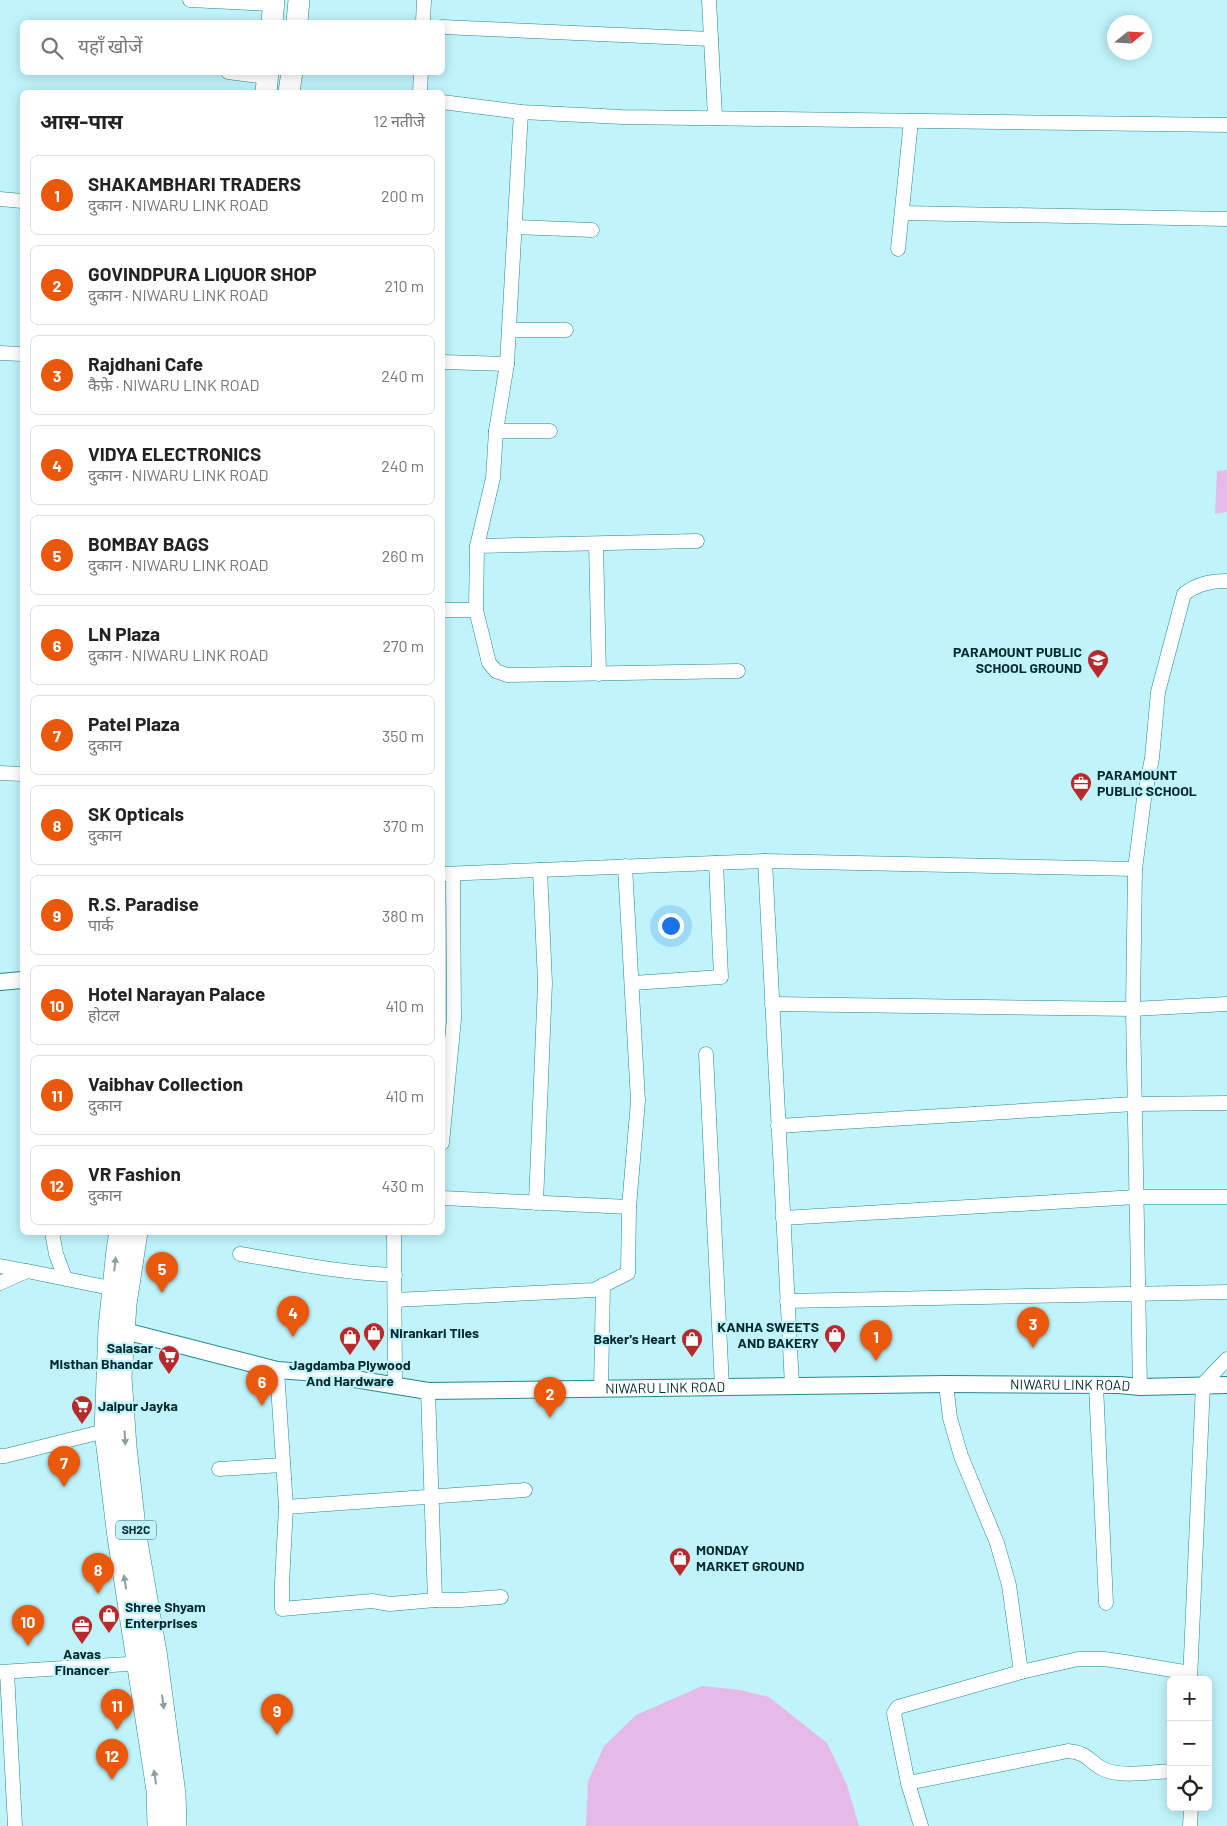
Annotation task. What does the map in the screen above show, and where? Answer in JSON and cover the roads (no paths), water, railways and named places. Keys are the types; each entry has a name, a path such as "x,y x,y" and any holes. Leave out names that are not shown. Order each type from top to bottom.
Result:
{"main road":[{"path":"297,20 299,0"},
{"name":"SH2C","path":"120,1235 120,1290 105,1431 118,1537 148,1663 176,1794 176,1826"},
{"name":"SH2C","path":"120,1290 136,1235"},
{"name":"SH2C","path":"116,1329 148,1663 158,1826"}],"street":[{"path":"190,0 273,9"},
{"path":"423,20 424,0"},
{"path":"709,0 715,117"},
{"path":"445,27 711,40"},
{"path":"240,75 293,87"},
{"path":"420,90 421,75"},
{"path":"445,102 521,112 622,117 1227,124"},
{"path":"521,112 507,364 496,431 493,478 477,546 476,610 490,663 496,671 508,675 738,671"},
{"path":"898,249 911,121"},
{"path":"0,199 20,201"},
{"path":"902,214 1227,219"},
{"path":"515,227 592,230"},
{"path":"509,330 566,330"},
{"path":"0,353 20,354"},
{"path":"445,362 507,364"},
{"path":"496,431 550,431"},
{"path":"477,546 697,541"},
{"path":"596,544 599,674"},
{"path":"1140,1387 1133,1009 1136,869 1144,799 1152,758 1158,692 1184,594 1193,587 1204,583 1227,580"},
{"path":"445,610 476,610"},
{"path":"0,772 20,774"},
{"path":"445,1112 454,1019 448,874 765,860 1136,869"},
{"path":"765,860 792,1386"},
{"path":"633,983 721,977 716,863"},
{"path":"395,1300 594,1290 628,1273 628,1207 638,1101 633,983 625,866"},
{"path":"536,1202 545,983 540,870"},
{"path":"0,982 20,980"},
{"path":"772,1004 1133,1009 1227,1004"},
{"path":"706,1054 722,1387"},
{"path":"778,1126 1134,1104 1227,1104"},
{"path":"783,1218 1136,1197 1227,1197"},
{"path":"445,1198 628,1207"},
{"path":"53,1235 56,1254 65,1278"},
{"path":"394,1235 395,1385"},
{"path":"240,1254 330,1271 394,1275"},
{"path":"0,1266 120,1290"},
{"path":"0,1283 27,1271"},
{"path":"601,1388 603,1286"},
{"path":"787,1301 1227,1292"},
{"name":"NIWARU LINK ROAD","path":"116,1329 277,1370 318,1373 428,1391 946,1384 1140,1387 1203,1384 1227,1385"},
{"path":"921,1826 908,1783 894,1712 898,1707 1021,1672 1078,1659 1104,1659 1190,1676 1203,1384 1227,1359"},
{"path":"277,1370 286,1508 282,1609 372,1601 390,1604 501,1596"},
{"path":"946,1384 950,1418 960,1456 997,1543 1009,1584 1021,1672"},
{"path":"1096,1385 1106,1603"},
{"path":"428,1391 434,1600"},
{"path":"0,1456 105,1431"},
{"path":"219,1469 283,1465"},
{"path":"286,1508 525,1490"},
{"path":"15,1826 4,1672 148,1663"},
{"path":"908,1783 1068,1751 1078,1752 1089,1758 1096,1766 1115,1773 1167,1771"},
{"path":"1190,1826 1191,1811"}],"place":[{"name":"PARAMOUNT PUBLIC SCHOOL GROUND","path":"1098,679"},
{"name":"PARAMOUNT PUBLIC SCHOOL","path":"1081,802"},
{"name":"BOMBAY BAGS","path":"162,1293"},
{"name":"VIDYA ELECTRONICS","path":"293,1337"},
{"name":"Rajdhani Cafe","path":"1033,1348"},
{"name":"Nirankari Tiles","path":"374,1352"},
{"name":"KANHA SWEETS AND BAKERY","path":"835,1354"},
{"name":"Jagdamba Plywood And Hardware","path":"350,1356"},
{"name":"Baker's Heart","path":"692,1358"},
{"name":"SHAKAMBHARI TRADERS","path":"876,1361"},
{"name":"Salasar Misthan Bhandar","path":"169,1375"},
{"name":"LN Plaza","path":"262,1406"},
{"name":"GOVINDPURA LIQUOR SHOP","path":"550,1418"},
{"name":"Jaipur Jayka","path":"82,1425"},
{"name":"Patel Plaza","path":"64,1487"},
{"name":"MONDAY MARKET GROUND","path":"680,1577"},
{"name":"SK Opticals","path":"98,1594"},
{"name":"Shree Shyam Enterprises","path":"109,1634"},
{"name":"Aavas Financer","path":"82,1645"},
{"name":"Hotel Narayan Palace","path":"28,1646"},
{"name":"Vaibhav Collection","path":"117,1730"},
{"name":"R.S. Paradise","path":"277,1735"},
{"name":"VR Fashion","path":"112,1780"}]}
